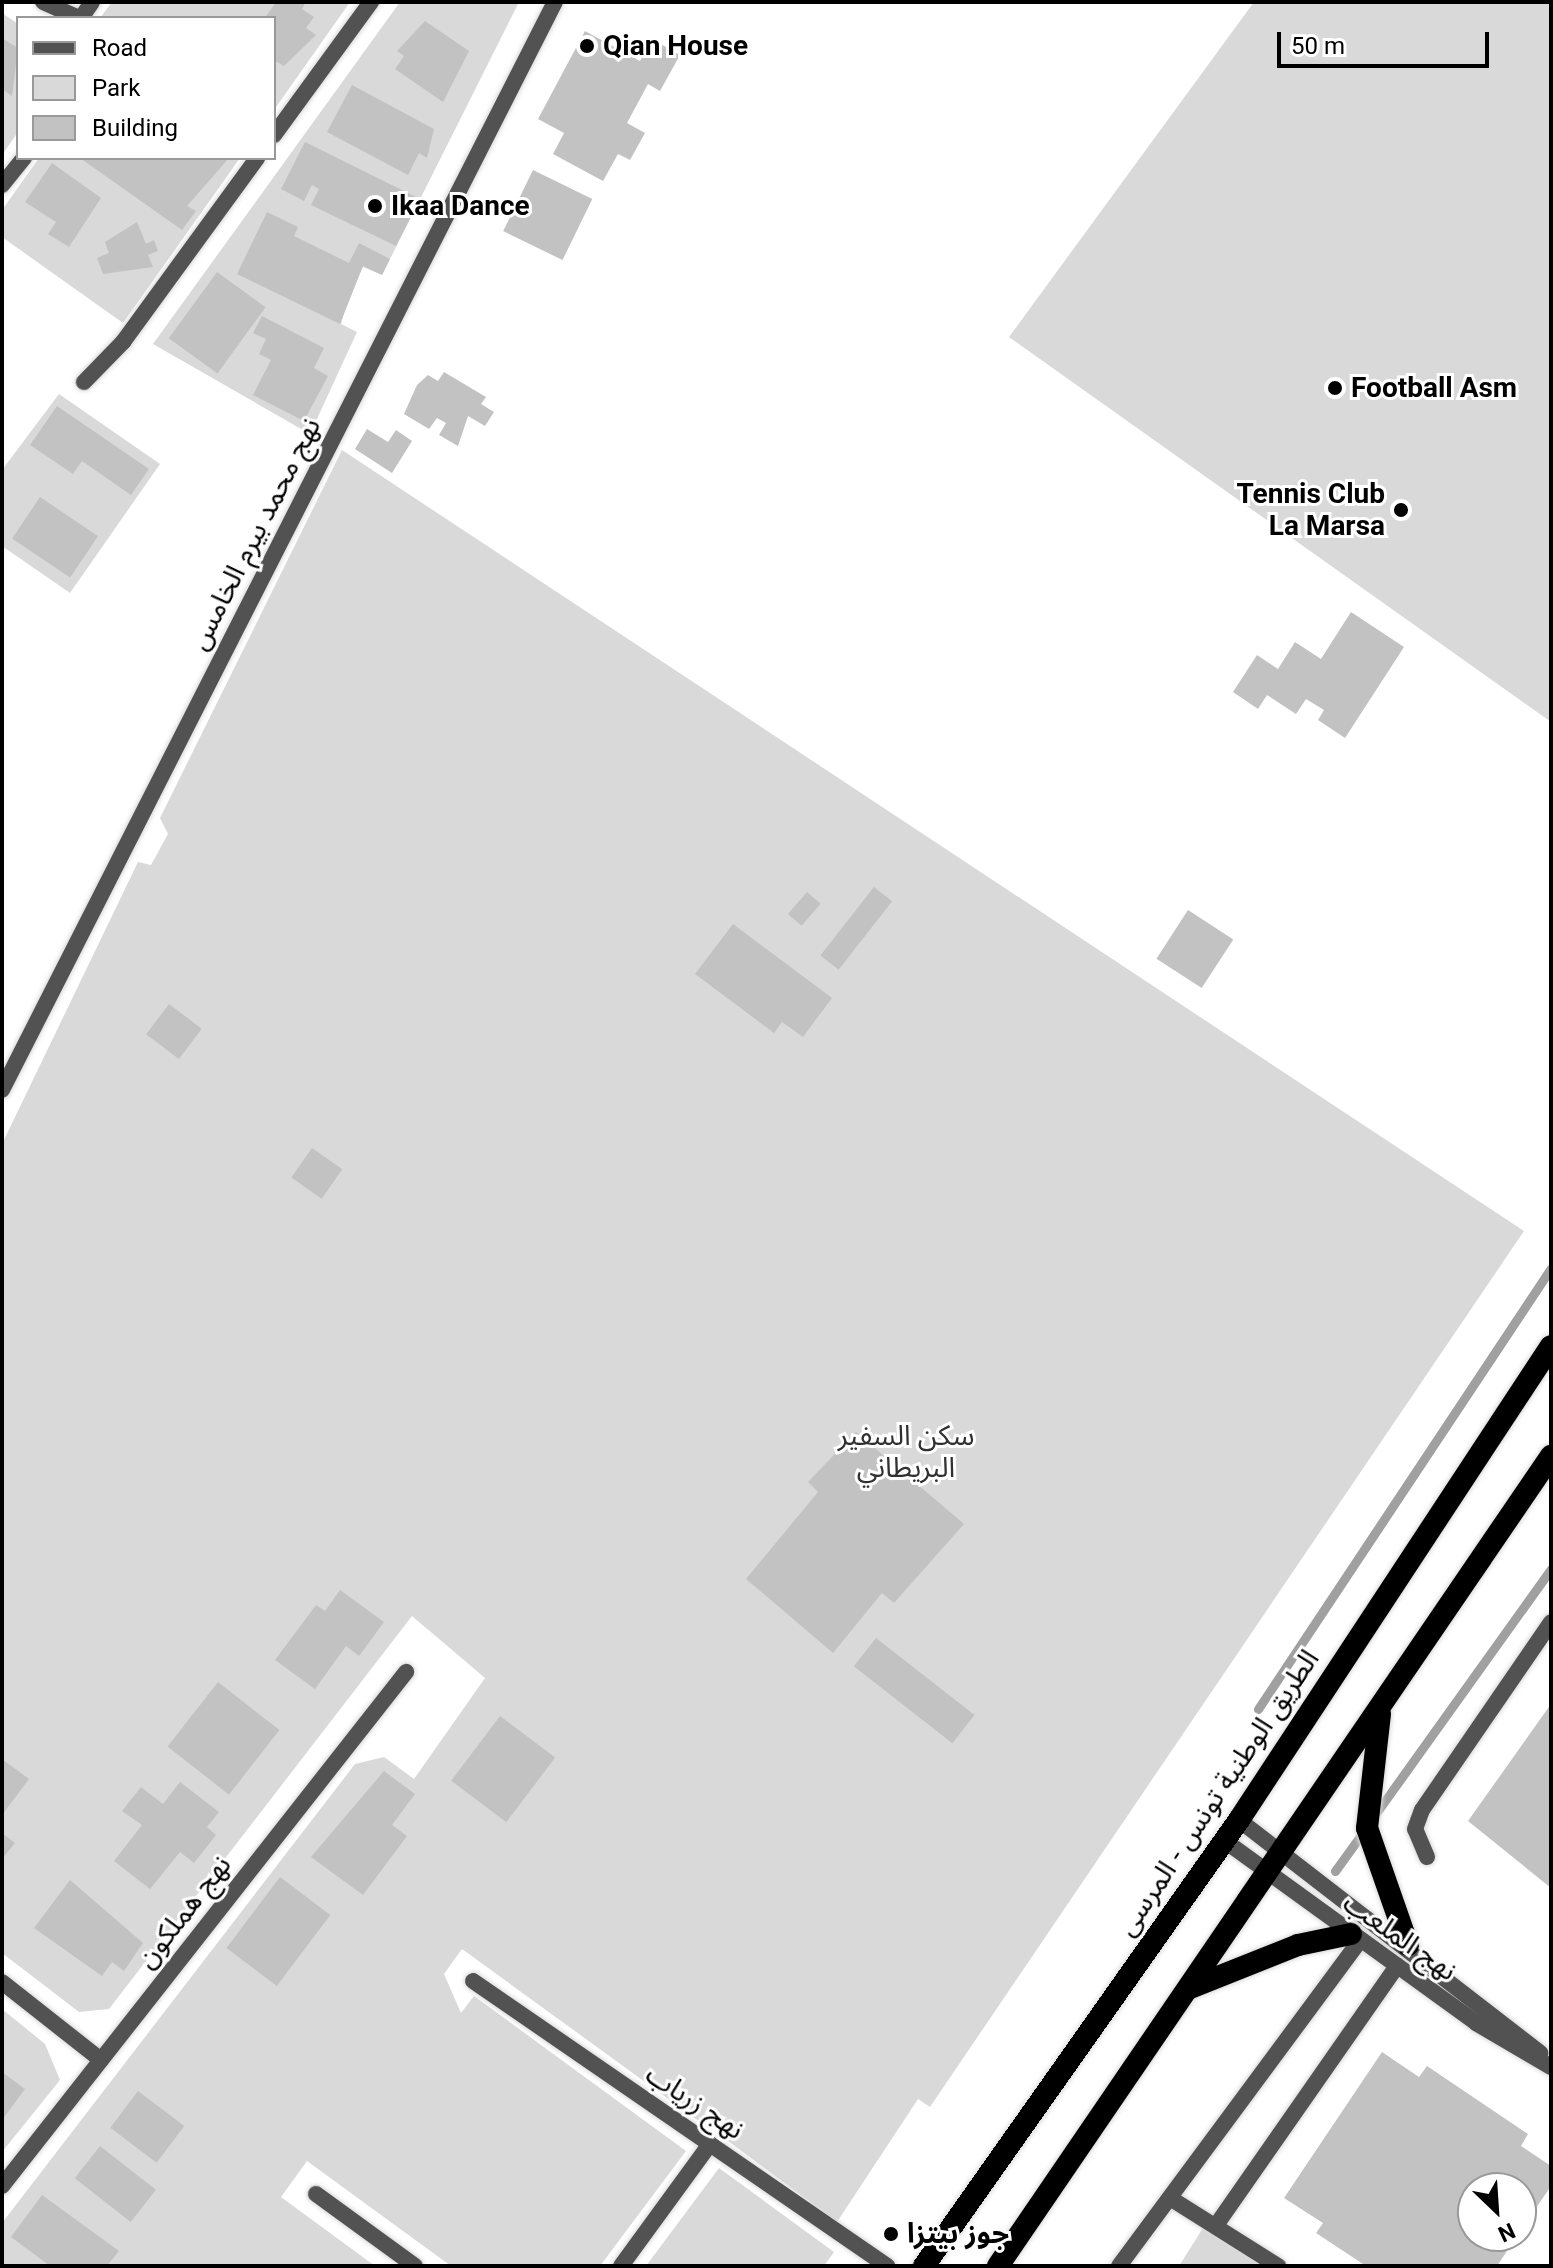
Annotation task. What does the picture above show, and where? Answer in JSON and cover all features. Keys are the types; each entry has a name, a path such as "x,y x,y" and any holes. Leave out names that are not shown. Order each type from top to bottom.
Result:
{"highway":[{"name":"الطريق الوطنية تونس - المرسى","path":"924,2266 1225,1841 1551,1346"},
{"path":"998,2266 1269,1876 1551,1456"},
{"path":"1380,1711 1367,1828 1408,1945"},
{"path":"1189,1989 1298,1945 1356,1937"}],"street":[{"path":"43,2 75,16"},
{"path":"276,132 371,2"},
{"name":"نهج محمد بيرم الخامس","path":"4,1080 555,2"},
{"path":"2,185 22,160"},
{"path":"84,382 123,342 256,160"},
{"path":"1427,1857 1415,1829 1422,1810 1551,1622"},
{"name":"نهج هملكون","path":"2,2186 406,1672"},
{"name":"نهج الملعب","path":"1239,1820 1408,1945 1551,2064"},
{"name":"نهج الملعب","path":"1225,1841 1269,1876 1397,1966 1551,2064"},
{"path":"1119,2266 1356,1937"},
{"path":"1217,2224 1397,1966"},
{"name":"نهج زرياب","path":"473,1981 887,2266"},
{"path":"2,1982 101,2060"},
{"path":"621,2266 710,2144"},
{"path":"316,2194 415,2266"},
{"path":"1170,2198 1217,2224 1278,2266"}],"green space":[{"path":"112,2 350,2 276,107 276,16 102,16"},
{"path":"400,2 519,2 382,275 363,267 349,294 341,324 357,332 310,434 153,344"},
{"name":"Tennis Club La Marsa","path":"1254,2 1551,2 1551,722 1009,337"},
{"path":"2,13 16,23 16,135 2,155"},
{"path":"38,160 239,160 123,323 2,237 2,210"},
{"path":"59,394 160,464 70,593 2,546 2,470"},
{"name":"سكن السفير البريطاني","path":"342,450 1524,1231 930,2107 918,2099 837,2222 724,2138 732,2126 716,2115 707,2127 462,1949 444,1974 461,2013 474,1996 686,2151 600,2266 451,2266 307,2161 281,2197 375,2266 2,2266 2,2223 355,1764 384,1757 414,1779 485,1678 412,1616 109,2009 79,2012 2,1953 2,1144 138,862 151,865 168,834 160,818"},
{"path":"2,2009 45,2044 60,2080 2,2152"},
{"path":"719,2168 834,2252 824,2266 646,2266"},
{"path":"1203,2228 1230,2244 1261,2266 1179,2266"}],"building":[{"path":"276,2 306,2 302,9 314,17 306,28 316,35 284,66 276,61 276,16 266,16"},
{"path":"425,21 469,51 443,102 395,69 404,56 397,51"},
{"path":"585,31 640,61 652,39 680,55 660,91 648,84 627,123 645,133 630,160 618,154 603,181 553,154 564,133 538,119"},
{"path":"2,38 16,47 16,64 12,96 2,89"},
{"path":"352,85 434,129 427,158 419,153 408,175 327,132"},
{"path":"305,142 420,199 396,246 311,205 319,189 312,185 304,201 281,189"},
{"path":"83,160 227,160 187,206 196,211 182,230"},
{"path":"52,163 101,198 69,247 48,234 56,222 25,202"},
{"path":"533,170 592,199 563,260 503,231"},
{"path":"267,212 298,227 294,236 349,263 359,243 390,259 382,275 363,266 340,324 237,274"},
{"path":"137,222 146,244 154,240 158,251 148,255 153,267 103,274 97,258 109,253 105,242"},
{"path":"217,272 266,307 217,374 169,338"},
{"path":"262,316 324,348 314,368 328,376 304,421 253,395 271,360 259,354 266,339 253,333"},
{"path":"444,372 486,397 481,404 494,412 485,426 468,416 458,446 439,435 446,423 437,418 429,429 404,414 417,385 428,375 438,381"},
{"path":"57,406 149,469 131,495 82,461 73,474 30,445"},
{"path":"367,429 388,442 396,430 412,441 392,473 355,449"},
{"path":"40,497 98,536 70,578 12,538"},
{"path":"1351,612 1404,647 1345,738 1318,720 1324,710 1306,699 1296,714 1267,695 1258,709 1233,692 1257,655 1278,669 1295,642 1321,659"},
{"path":"874,887 892,901 839,970 820,956"},
{"path":"807,892 821,904 802,926 788,914"},
{"path":"1188,910 1233,939 1202,988 1156,959"},
{"path":"733,924 832,998 803,1037 782,1022 774,1033 695,974"},
{"path":"169,1004 202,1029 179,1059 146,1034"},
{"path":"312,1148 342,1169 322,1199 291,1177"},
{"path":"856,1432 964,1524 894,1603 882,1593 833,1653 746,1579 818,1492 808,1482"},
{"path":"340,1590 384,1622 359,1656 346,1646 315,1689 275,1660 316,1605 325,1611"},
{"path":"876,1638 975,1715 952,1743 854,1666"},
{"path":"218,1682 279,1730 229,1795 168,1747"},
{"path":"1551,1704 1551,1888 1468,1821"},
{"path":"500,1716 555,1758 506,1822 451,1781"},
{"path":"2,1759 29,1779 2,1815"},
{"path":"384,1771 415,1794 392,1825 407,1836 363,1895 311,1857"},
{"path":"180,1782 219,1812 207,1827 216,1835 194,1863 180,1852 150,1889 114,1861 142,1825 122,1811 141,1787 163,1804"},
{"path":"2,1833 15,1843 2,1859"},
{"path":"280,1877 330,1915 277,1986 226,1948"},
{"path":"70,1880 143,1943 124,1971 112,1962 102,1976 34,1928"},
{"path":"1382,2052 1419,2077 1427,2066 1528,2134 1521,2146 1551,2166 1551,2186 1537,2207 1537,2172 1457,2172 1457,2252 1506,2252 1497,2266 1366,2266 1316,2233 1323,2223 1284,2198"},
{"path":"2,2072 25,2089 2,2120"},
{"path":"138,2091 184,2126 157,2163 110,2128"},
{"path":"100,2146 156,2190 131,2222 75,2178"},
{"path":"42,2195 119,2251 107,2266 50,2266 11,2237"}],"waterway":[{"path":"1258,1709 1551,1268"},
{"path":"1374,1816 1551,1569"},
{"path":"1335,1871 1366,1828"}],"place":[{"name":"Qian House","path":"587,46"},
{"name":"Ikaa Dance","path":"375,206"},
{"name":"Football Asm","path":"1335,388"},
{"name":"Tennis Club La Marsa","path":"1401,510"},
{"name":"جوز بيتزا","path":"891,2234"}]}
